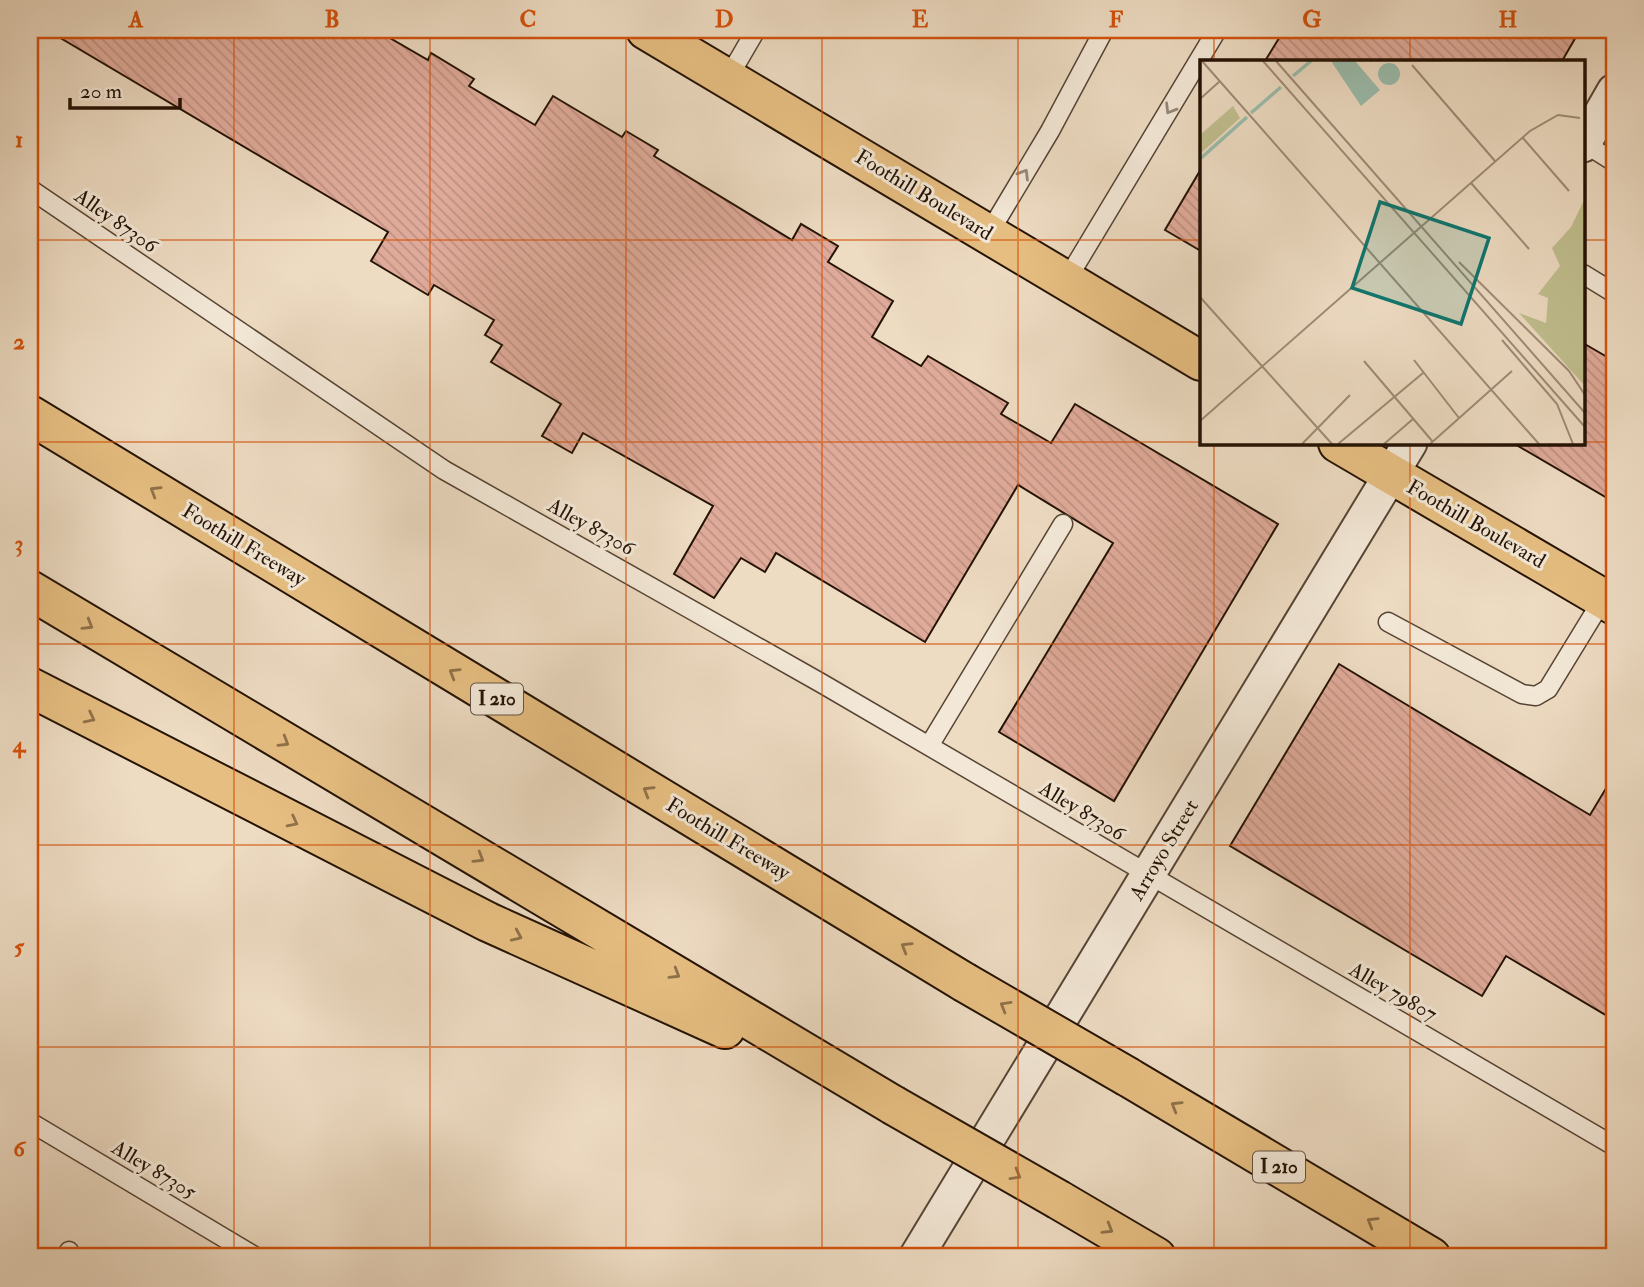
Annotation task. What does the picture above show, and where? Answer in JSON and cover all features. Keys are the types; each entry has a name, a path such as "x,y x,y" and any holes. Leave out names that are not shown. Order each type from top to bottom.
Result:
{"main road":[{"name":"Foothill Boulevard","path":"646,30 1200,360"},
{"name":"Foothill Freeway","path":"30,415 964,982 1431,1257"},
{"name":"Foothill Boulevard","path":"1342,444 1401,458 1609,602"},
{"path":"30,590 893,1105 1156,1257"},
{"path":"30,687 488,922 893,1105"}],"street":[{"path":"1584,142 1614,91"},
{"name":"Arroyo Street","path":"916,1257 1401,458"}],"lane":[{"path":"728,78 756,30"},
{"path":"989,233 1050,131 1104,30"},
{"path":"1066,281 1217,30"},
{"path":"1584,145 1614,162"},
{"name":"Alley 87306","path":"30,189 444,470 929,746 1148,876"},
{"path":"1584,275 1614,293"},
{"path":"929,746 1063,524"},
{"path":"1388,622 1522,694 1536,696 1548,689 1609,602"},
{"name":"Alley 79807","path":"1148,876 1614,1146"},
{"name":"Alley 87305","path":"30,1122 256,1257"}],"building":[{"path":"47,30 376,30 428,60 431,53 474,79 469,86 535,125 553,96 622,137 626,131 658,150 654,156 792,240 801,224 838,246 828,262 893,301 872,337 921,366 928,356 1008,403 1001,414 1051,443 1075,404 1278,524 1114,801 999,732 1113,543 1018,485 925,642 776,553 765,572 741,558 714,598 674,574 713,506 583,433 572,453 542,436 561,404 491,362 502,345 485,335 494,320 434,285 428,295 371,261 388,232"},
{"path":"1284,30 1580,30 1563,60 1266,60"},
{"path":"1200,171 1200,250 1165,230"},
{"path":"1584,344 1614,361 1614,502 1515,444 1584,444"},
{"path":"1339,664 1590,815 1614,775 1614,1020 1506,956 1482,996 1230,846"}]}
